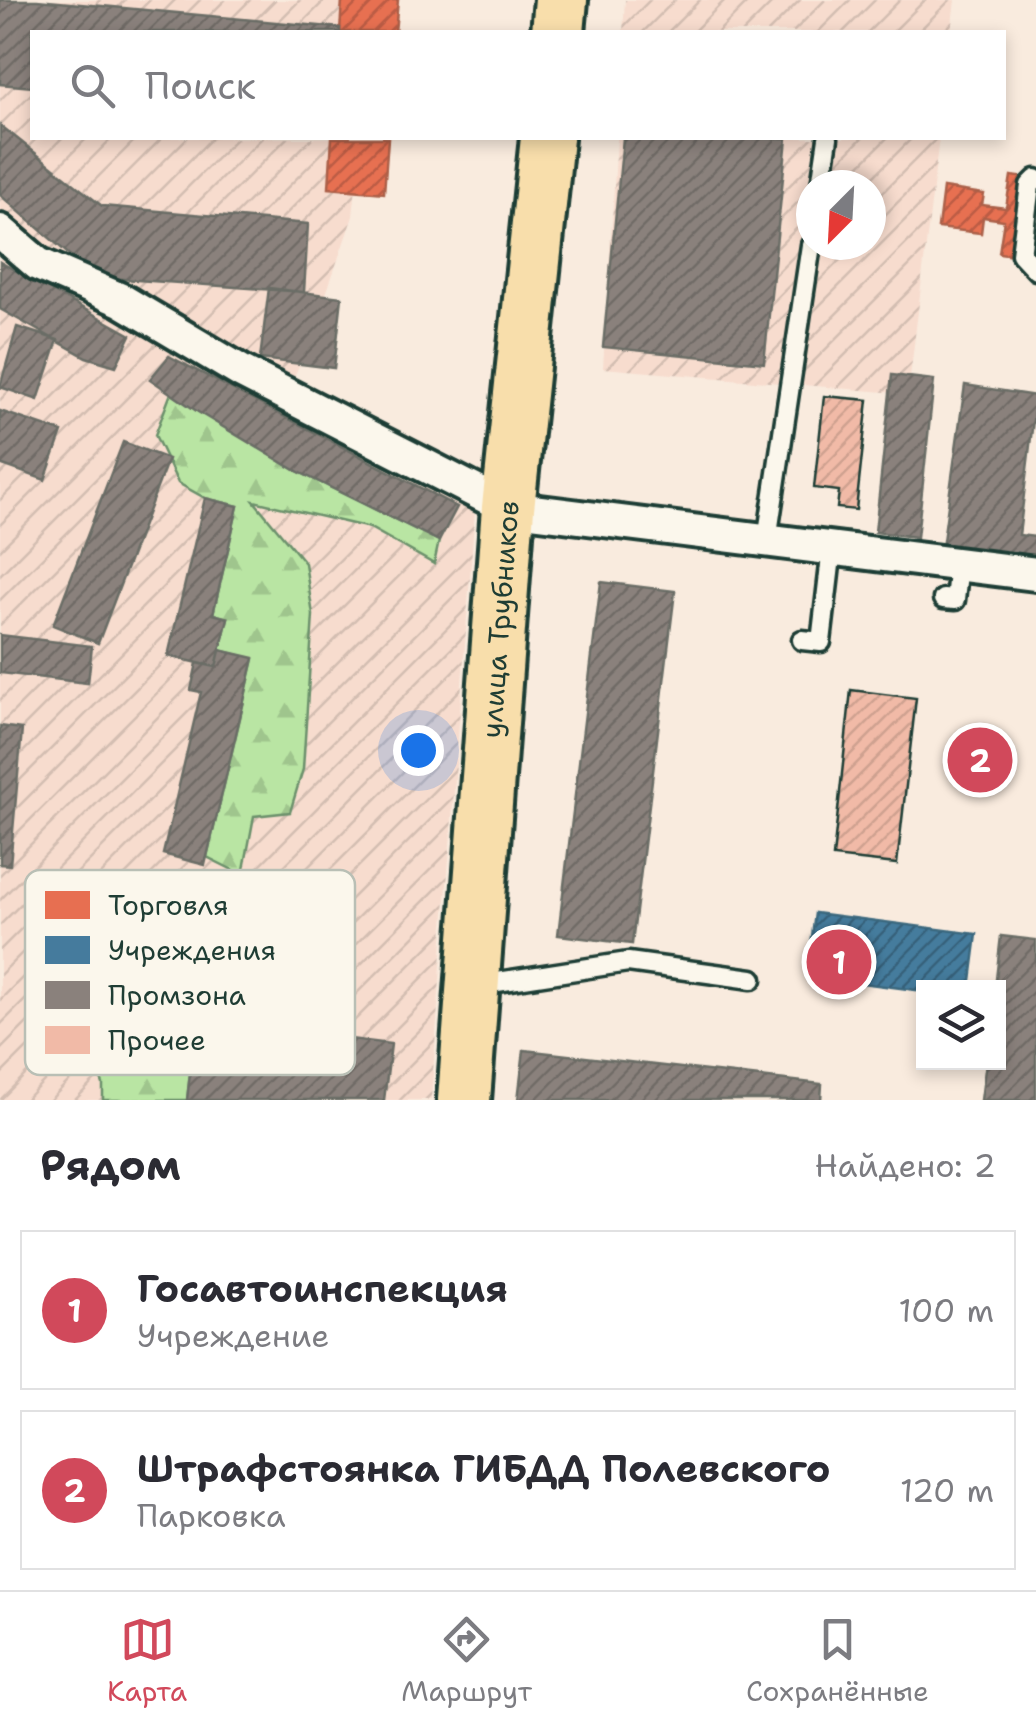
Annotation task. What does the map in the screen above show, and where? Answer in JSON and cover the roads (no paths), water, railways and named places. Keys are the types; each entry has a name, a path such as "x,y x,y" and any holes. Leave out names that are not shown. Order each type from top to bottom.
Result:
{"main road":[{"path":"558,30 561,0"},
{"name":"улица Трубников","path":"464,1100 508,508 547,140"}],"street":[{"path":"0,231 38,264 121,300 242,372 508,508 1036,574"}],"lane":[{"path":"823,170 828,140"},
{"path":"1036,180 1030,184 1021,254 1036,270"},
{"path":"767,540 809,260"},
{"path":"802,640 821,642 832,548"},
{"path":"943,599 955,600 959,564"},
{"path":"472,986 628,962 752,979"}],"place":[{"name":"Штрафстоянка ГИБДД Полевского","path":"980,760"},
{"name":"Госавтоинспекция","path":"839,962"}]}
